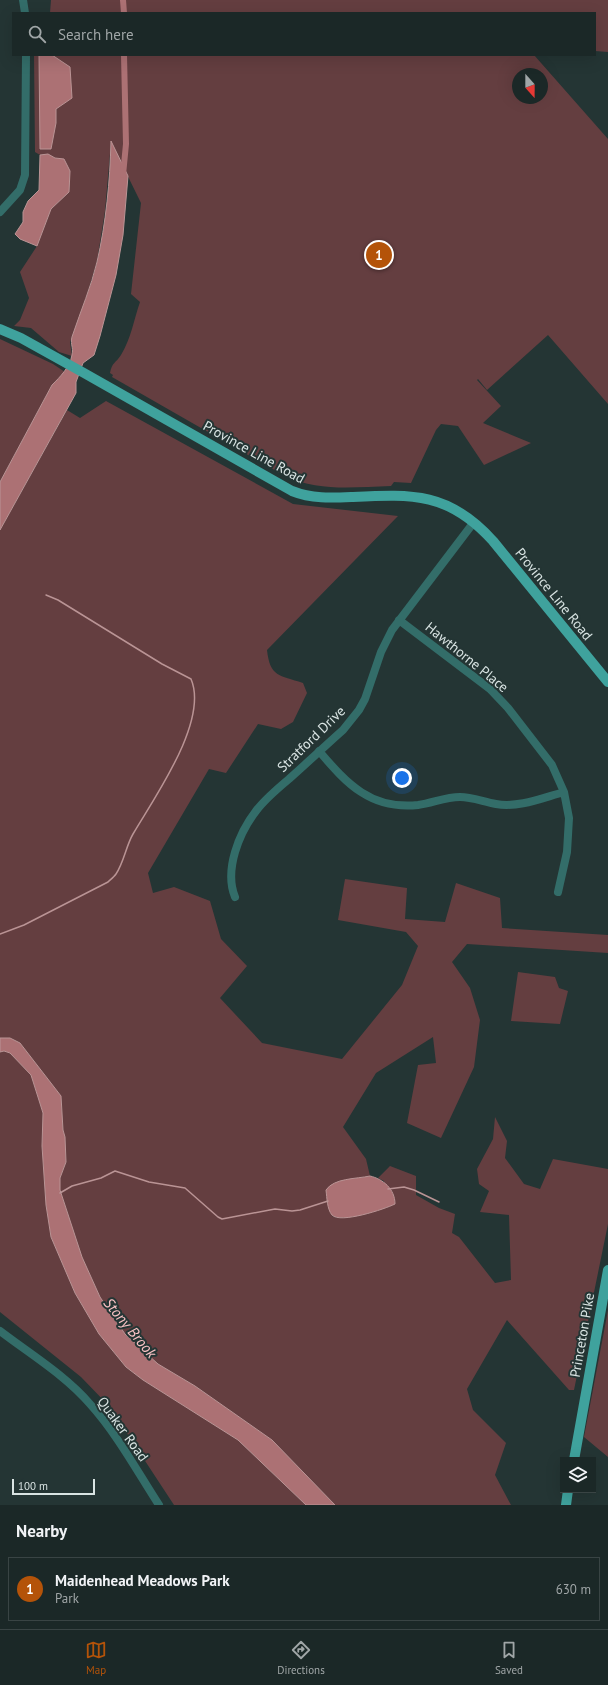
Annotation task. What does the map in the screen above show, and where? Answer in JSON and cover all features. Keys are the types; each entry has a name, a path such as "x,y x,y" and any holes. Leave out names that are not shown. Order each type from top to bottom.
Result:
{"main road":[{"name":"Province Line Road","path":"0,329 66,363 292,491 308,496 324,498 400,495 413,496 432,500 450,507 474,522 493,541 608,682"},
{"name":"Princeton Pike","path":"575,1457 608,1270"},
{"path":"566,1505 568,1493"}],"street":[{"path":"23,0 25,12"},
{"path":"0,212 20,190 26,175 26,56"},
{"name":"Stratford Drive","path":"235,897 232,884 233,864 238,843 248,822 263,803 343,730 359,710 370,688 386,642 400,620 474,522"},
{"name":"Hawthorne Place","path":"400,620 478,679 500,700 546,755 557,775 564,792 567,805 569,828 567,852 558,892"},
{"path":"319,752 342,779 354,789 374,799 396,804 418,805 452,797 462,797 496,804 517,804 564,792"},
{"name":"Quaker Road","path":"0,1331 67,1382 90,1404 111,1431 159,1505"}],"shaded area":[{"path":"51,0 608,0 608,52 596,51 596,12 50,12"},
{"path":"34,56 535,56 545,68 512,68 512,104 548,104 548,71 608,139 608,404 548,335 487,390 478,379 477,380 501,406 483,423 531,443 484,465 458,426 441,424 436,430 411,483 394,482 391,486 337,487 311,484 285,476 112,377 113,375 110,373 111,369 124,349 140,302 131,294 141,203 111,142 105,211 97,261 83,308 70,342 72,356 59,352 31,328 14,326 20,320 29,298 20,272 37,246 51,209 69,192 70,171 53,157 40,155 35,152"},
{"path":"39,56 54,56 70,67 72,98 56,109 56,123 51,149 40,149"},
{"path":"111,141 128,176 123,235 116,275 100,336 94,355 83,363 76,382 76,393 0,530 0,482 52,385 64,372 71,359 72,337 92,280 103,232 110,171"},
{"path":"48,154 55,158 64,159 70,171 69,192 51,209 37,246 20,239 15,234 23,222 23,212 28,201 39,190 40,155"},
{"path":"0,339 53,364 65,372 52,385 0,482"},
{"path":"106,401 293,504 398,516 267,650 268,659 273,670 277,674 303,683 307,693 293,722 281,729 258,724 226,773 209,769 148,873 153,893 174,887 210,901 221,939 247,966 220,998 262,1043 342,1059 402,985 418,946 406,932 338,920 345,879 407,888 405,919 445,922 456,883 500,898 502,928 608,935 608,953 467,944 452,962 470,988 480,1020 474,1067 441,1138 407,1123 418,1065 436,1063 433,1037 376,1073 343,1127 366,1159 370,1176 347,1180 332,1216 342,1218 388,1207 384,1181 378,1178 390,1166 416,1176 416,1195 439,1208 455,1214 452,1233 459,1237 495,1283 511,1280 509,1215 480,1212 489,1191 479,1184 477,1169 493,1139 495,1117 507,1141 505,1158 524,1184 540,1189 553,1159 608,1169 608,1224 574,1390 569,1390 507,1320 467,1389 473,1410 506,1443 495,1475 511,1505 335,1505 272,1440 195,1386 158,1364 125,1334 100,1297 82,1257 60,1190 60,1178 66,1162 61,1096 20,1043 10,1038 0,1038 0,530 67,410 80,418"},
{"path":"518,972 555,977 559,988 568,991 560,1024 511,1021"},
{"name":"Stony Brook","path":"0,1038 10,1038 20,1043 61,1096 66,1162 60,1178 60,1190 82,1257 100,1297 125,1334 158,1364 195,1386 272,1440 335,1505 306,1505 238,1440 143,1380 126,1367 99,1334 75,1293 51,1237 46,1205 42,1146 43,1113 31,1075 10,1053 4,1051 0,1052"},
{"path":"4,1051 10,1053 31,1075 43,1113 42,1146 46,1205 51,1237 75,1293 99,1334 126,1367 143,1380 238,1440 306,1505 174,1505 109,1406 81,1377 0,1312 0,1052"},
{"path":"370,1176 384,1182 391,1189 395,1204 353,1217 337,1217 330,1213 326,1190 330,1186 340,1181"},
{"path":"608,1310 608,1457 584,1437"}],"waterway":[{"path":"123,0 124,12"},
{"path":"123,175 126,144 124,56"},
{"path":"0,934 24,925 108,882 114,876 119,869 133,834 177,759 186,737 192,716 195,696 191,679 162,664 58,600 46,595"},
{"path":"60,1193 72,1186 101,1178 115,1171 149,1182 185,1188 222,1219 275,1209 292,1211 300,1210 328,1201"},
{"path":"388,1189 404,1187 439,1202"}],"place":[{"name":"Maidenhead Meadows Park","path":"379,255"}]}
